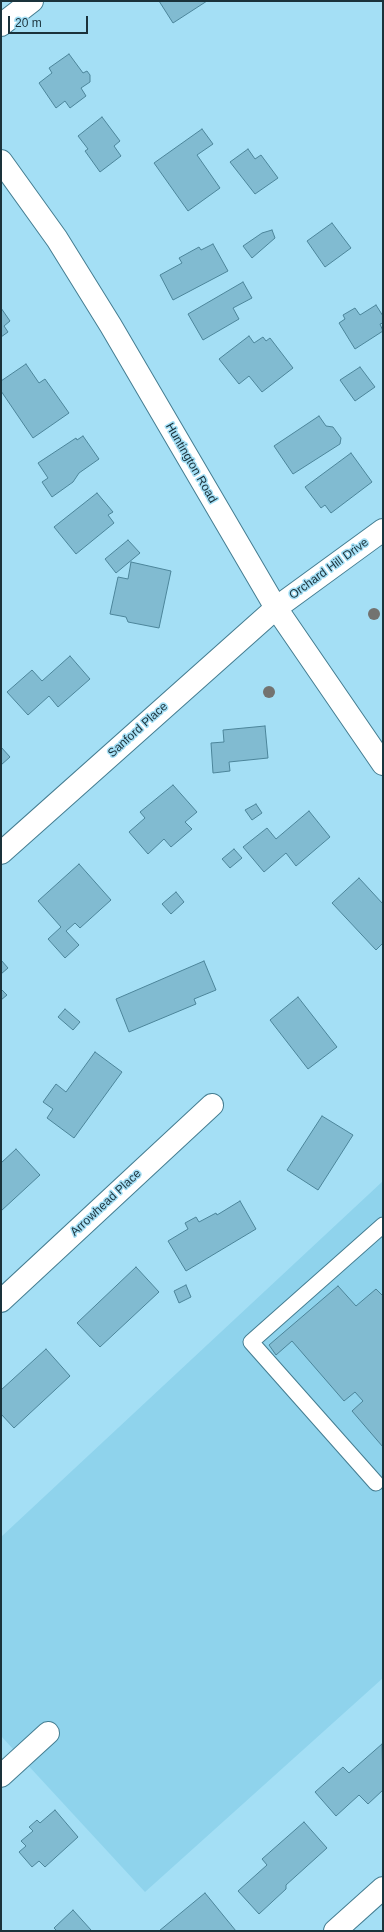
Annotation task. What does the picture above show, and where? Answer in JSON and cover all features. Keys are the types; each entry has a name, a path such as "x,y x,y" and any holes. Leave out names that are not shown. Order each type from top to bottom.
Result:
{"street":[{"path":"1,25 32,1"},
{"name":"Huntington Road","path":"1,161 57,239 111,326 276,608 383,764"},
{"name":"Orchard Hill Drive","path":"276,608 383,530"},
{"name":"Sanford Place","path":"1,853 276,608"},
{"name":"Arrowhead Place","path":"1,1301 212,1105"},
{"path":"1,1776 48,1733"},
{"path":"335,1931 383,1888"}],"lane":[{"path":"376,1483 251,1342 383,1225"}],"shaded area":[{"path":"383,1181 383,1678 145,1892 1,1736 1,1537"}],"building":[{"path":"159,1 207,1 173,23"},
{"path":"69,54 83,73 87,71 90,75 90,82 81,88 86,96 70,108 65,101 56,108 39,83 52,73 49,68"},
{"path":"102,117 120,141 114,146 121,156 100,172 85,151 88,149 78,136"},
{"path":"202,129 213,144 197,155 220,188 188,211 154,163"},
{"path":"248,149 255,159 261,155 278,178 255,194 230,162"},
{"path":"332,223 351,248 325,267 307,241"},
{"path":"272,230 275,238 252,258 243,246 262,233"},
{"path":"213,244 228,271 173,300 160,275 182,263 179,258 199,247 201,250"},
{"path":"243,282 252,298 233,308 239,319 203,340 188,314"},
{"path":"376,305 383,316 383,323 380,324 383,331 355,349 339,323 345,319 343,315 355,308 360,315"},
{"path":"1,308 10,321 4,326 8,332 1,337"},
{"path":"249,336 254,343 263,337 266,341 270,338 293,368 262,392 249,376 239,384 219,359"},
{"path":"26,364 39,383 45,379 69,413 33,438 1,391 1,381"},
{"path":"360,367 375,387 355,401 340,380"},
{"path":"319,416 326,426 333,427 341,438 340,444 293,474 274,446"},
{"path":"83,436 99,459 79,473 73,482 52,497 42,482 48,478 38,463 76,438 77,440"},
{"path":"351,453 372,482 331,513 325,505 321,508 305,487"},
{"path":"97,493 113,512 108,515 114,523 76,554 54,527"},
{"path":"128,540 140,553 116,573 105,559"},
{"path":"131,562 171,571 159,628 128,622 126,617 110,614 118,577 128,579"},
{"path":"70,656 90,679 58,707 49,696 28,715 7,692 32,670 42,681"},
{"path":"265,726 268,758 229,762 230,771 213,773 211,743 224,742 223,730"},
{"path":"1,747 10,757 1,765"},
{"path":"173,785 197,812 185,822 192,829 171,847 164,839 148,854 129,832 145,818 140,812"},
{"path":"256,804 262,813 252,820 245,810"},
{"path":"309,811 330,837 296,866 286,853 264,872 243,847 267,828 276,839"},
{"path":"234,849 242,858 230,868 222,859"},
{"path":"79,864 111,900 80,928 75,923 66,931 79,945 65,958 48,939 61,927 38,901"},
{"path":"359,878 383,904 383,943 376,950 332,903"},
{"path":"176,892 184,902 171,914 162,904"},
{"path":"1,960 8,968 1,974"},
{"path":"204,961 216,990 194,999 196,1004 129,1032 116,999"},
{"path":"1,989 7,995 1,1000"},
{"path":"298,997 337,1047 308,1069 270,1020"},
{"path":"65,1009 80,1022 73,1030 58,1017"},
{"path":"95,1052 122,1072 74,1138 47,1118 53,1109 43,1102 56,1084 66,1092"},
{"path":"322,1116 353,1135 318,1190 287,1170"},
{"path":"16,1149 40,1175 1,1211 1,1163"},
{"path":"240,1201 256,1229 186,1271 168,1241 188,1229 185,1223 196,1217 199,1222 216,1213 217,1215"},
{"path":"136,1267 159,1292 100,1347 77,1323"},
{"path":"186,1285 191,1297 179,1303 174,1291"},
{"path":"338,1286 356,1306 376,1289 383,1296 383,1447 352,1411 363,1401 355,1392 344,1401 292,1341 276,1355 269,1345"},
{"path":"46,1349 70,1376 14,1428 1,1414 1,1390"},
{"path":"382,1744 383,1790 368,1804 359,1795 336,1816 315,1792 343,1767 349,1773"},
{"path":"55,1810 78,1837 45,1867 39,1861 32,1867 19,1852 26,1846 21,1841 33,1831 29,1827 37,1820 40,1823"},
{"path":"304,1822 327,1848 286,1885 286,1889 259,1914 238,1891 267,1865 262,1859"},
{"path":"205,1893 236,1931 159,1931"},
{"path":"73,1910 91,1930 57,1931 54,1928"}]}
